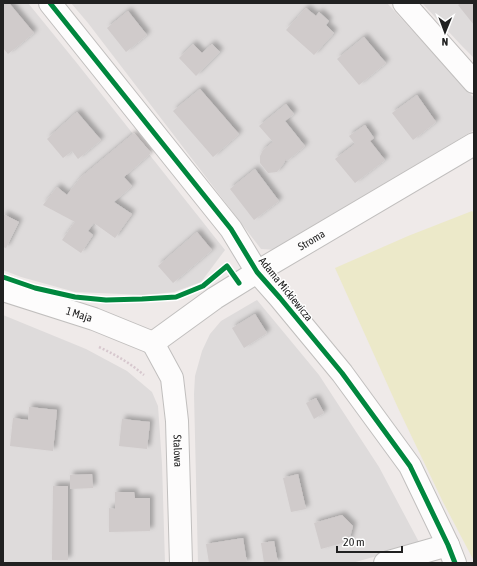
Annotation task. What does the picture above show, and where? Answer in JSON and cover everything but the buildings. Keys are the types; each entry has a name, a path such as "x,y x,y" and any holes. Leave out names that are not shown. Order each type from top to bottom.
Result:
{"street":[{"name":"Adama Mickiewicza","path":"50,3 231,229 257,272 342,372 410,466 452,554"},
{"path":"404,3 474,82"},
{"name":"Stroma","path":"154,343 215,298 474,144"},
{"name":"1 Maja","path":"3,290 94,318 154,343"},
{"name":"Stalowa","path":"154,343 172,378 177,421 181,563"},
{"path":"385,563 452,554"}],"path":[{"path":"98,346 133,365 146,376"}],"shaded area":[{"path":"3,3 28,3 225,250 201,282 174,292 145,295 75,292 21,277 3,270"},
{"path":"71,3 387,3 474,98 474,130 277,250 261,249 88,23"},
{"path":"422,3 474,3 474,58 461,45"},
{"path":"472,211 474,213 474,561 443,502 398,408 335,268 408,236"},
{"path":"257,300 319,375 379,467 420,544 352,563 198,563 194,394 195,376 202,351 210,334 221,321"},
{"path":"3,315 86,349 127,371 152,392 158,406 162,464 165,563 3,563"}],"cycle path":[{"path":"50,3 231,229 257,272 342,373 410,466 448,545 455,563"},
{"path":"3,277 35,288 75,297 106,300 176,297 203,286 227,266 239,283"}]}
